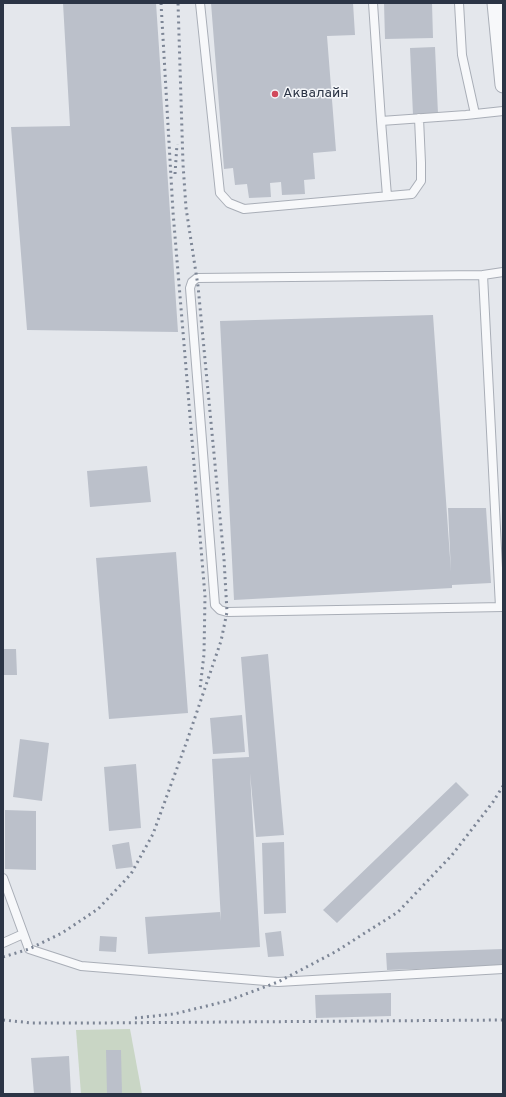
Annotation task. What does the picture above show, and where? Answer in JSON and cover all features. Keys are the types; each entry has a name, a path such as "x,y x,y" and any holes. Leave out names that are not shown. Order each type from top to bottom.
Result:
{"street":[{"path":"495,3 503,85"}],"lane":[{"path":"200,3 220,193 229,203 244,209 412,194 421,181 419,118"},
{"path":"372,3 387,196"},
{"path":"459,3 462,55 475,114"},
{"path":"381,121 503,111"},
{"path":"483,275 501,607 227,612 220,610 215,605 190,288 192,282 197,278 483,275 503,272"},
{"path":"3,878 29,949 81,966 278,982 503,969"},
{"path":"3,943 24,934"}],"green space":[{"path":"130,1029 142,1094 81,1094 76,1030"}],"building":[{"path":"63,3 156,3 178,332 27,330 11,127 70,126"},
{"name":"Аквалайн","path":"211,3 353,3 355,35 327,36 336,151 313,153 315,179 304,180 305,194 282,195 281,182 270,183 271,197 249,198 247,184 235,185 233,168 224,169"},
{"path":"384,3 432,3 433,38 385,39"},
{"path":"435,47 438,114 413,115 410,48"},
{"path":"433,315 451,572 448,508 486,508 491,583 452,585 452,588 234,600 220,321"},
{"path":"147,466 151,502 90,507 87,471"},
{"path":"176,552 188,713 109,719 96,558"},
{"path":"3,649 16,649 17,675 3,675"},
{"path":"268,654 284,835 256,837 250,773 260,947 148,954 145,917 220,912 221,921 212,759 249,757 241,657"},
{"path":"242,715 245,752 213,754 210,718"},
{"path":"20,739 49,743 42,801 13,797"},
{"path":"136,764 141,828 109,831 104,767"},
{"path":"456,782 469,795 337,923 323,910"},
{"path":"5,810 36,811 36,870 5,869"},
{"path":"129,842 133,867 116,869 112,845"},
{"path":"284,842 286,913 264,914 262,843"},
{"path":"281,931 284,956 268,957 265,933"},
{"path":"100,936 117,937 116,952 99,951"},
{"path":"503,949 503,966 387,970 386,953"},
{"path":"391,993 391,1016 316,1018 315,995"},
{"path":"106,1050 121,1050 122,1094 107,1094"},
{"path":"69,1056 71,1094 34,1094 31,1058"}],"railway":[{"path":"161,3 173,212 205,596 204,654 200,689"},
{"path":"3,957 29,949 62,933 98,909 131,874 153,834 221,641 227,612 224,559 198,286 186,208 183,164 178,3"},
{"path":"175,174 177,144"},
{"path":"135,1018 174,1014 227,1001 278,982 335,952 398,912 452,855 493,802 503,786"},
{"path":"3,1020 32,1023 503,1020"}],"place":[{"name":"Аквалайн","path":"275,94"}]}
